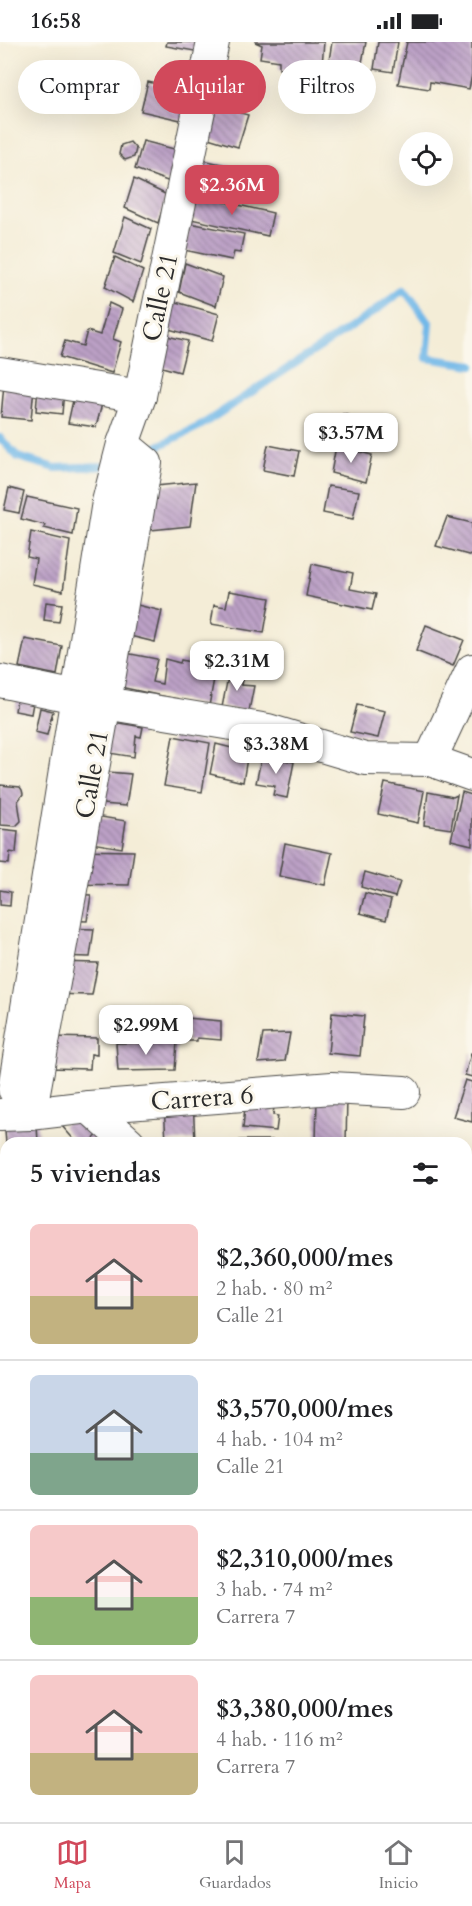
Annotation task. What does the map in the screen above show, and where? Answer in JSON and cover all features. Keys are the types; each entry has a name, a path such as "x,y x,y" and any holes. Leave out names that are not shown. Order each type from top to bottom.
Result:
{"street":[{"name":"Calle 21","path":"15,1106 134,453 140,396 213,42"},
{"path":"0,373 140,396"},
{"name":"Calle 21","path":"90,701 108,502 134,453"},
{"path":"430,760 472,670"},
{"path":"0,681 90,701 268,730 365,759 430,760 472,775"},
{"name":"Carrera 6","path":"15,1106 89,1107 332,1088 404,1092"},
{"path":"89,1107 122,1137"}],"building":[{"path":"167,42 203,42 200,52 166,46"},
{"path":"255,42 324,42 322,60 278,61 260,58 262,45"},
{"path":"332,42 366,42 363,60 329,60"},
{"path":"378,42 398,42 393,72 376,69"},
{"path":"407,42 472,42 472,75 469,89 430,82 429,89 398,84"},
{"path":"148,82 153,83 153,114 141,111"},
{"path":"154,114 187,114 185,121"},
{"path":"215,114 248,115 238,147 208,138"},
{"path":"143,141 178,150 170,182 135,169"},
{"path":"130,142 136,149 134,157 125,160 119,154 121,145"},
{"path":"203,160 239,168 233,195 197,188"},
{"path":"134,179 167,195 158,223 125,208"},
{"path":"196,195 273,213 268,236 191,219"},
{"path":"125,217 151,229 141,264 114,253"},
{"path":"190,223 244,234 240,253 234,252 232,260 184,250"},
{"path":"115,257 143,271 133,302 105,287"},
{"path":"185,263 223,277 216,306 179,292"},
{"path":"172,301 219,314 212,341 165,328"},
{"path":"109,303 122,309 113,339 121,342 112,373 60,357 65,341 83,346 87,331 100,335"},
{"path":"163,335 188,341 180,372 155,365"},
{"path":"4,384 34,387 31,420 1,417"},
{"path":"38,387 64,390 62,414 36,411"},
{"path":"75,391 104,396 96,427 68,423"},
{"path":"343,414 359,418 354,441 338,438"},
{"path":"268,445 299,451 294,476 263,470"},
{"path":"336,446 372,455 366,482 331,473"},
{"path":"196,482 190,526 131,532 145,487"},
{"path":"328,486 359,491 353,519 323,513"},
{"path":"9,488 24,492 19,513 4,510"},
{"path":"27,497 77,508 73,535 44,528 45,525 21,519"},
{"path":"447,517 472,523 472,556 436,546"},
{"path":"31,532 70,541 63,591 32,584 36,559 27,557"},
{"path":"312,564 353,573 350,589 376,594 372,610 306,596"},
{"path":"229,591 270,598 264,633 211,624 214,605 226,607"},
{"path":"117,600 162,611 155,642 109,631"},
{"path":"46,602 62,604 59,622 44,620"},
{"path":"426,625 464,640 453,666 416,651"},
{"path":"25,639 62,646 57,675 19,667"},
{"path":"105,649 157,659 152,682 162,684 165,659 216,668 209,706 97,682"},
{"path":"230,667 244,669 241,685 254,686 249,711 222,707"},
{"path":"17,699 33,703 31,714 15,711"},
{"path":"357,705 385,711 378,738 350,732"},
{"path":"40,708 53,711 47,735 35,732"},
{"path":"89,718 143,727 141,737 136,736 134,757 84,749"},
{"path":"173,736 210,743 202,792 164,786"},
{"path":"216,744 248,752 243,782 210,774"},
{"path":"262,755 294,762 287,798 273,795 275,786 256,783"},
{"path":"84,770 131,774 126,806 79,802"},
{"path":"385,783 424,791 418,823 378,814"},
{"path":"0,785 20,787 22,790 23,794 18,801 21,821 16,826 0,825"},
{"path":"428,792 453,797 457,795 451,829 424,825"},
{"path":"462,792 472,795 472,845 451,840"},
{"path":"77,813 126,821 122,848 72,840"},
{"path":"0,829 18,831 16,853 10,852 9,864 0,863"},
{"path":"285,843 332,853 325,885 279,876"},
{"path":"71,850 134,851 129,885 65,884"},
{"path":"365,872 400,882 395,897 361,887"},
{"path":"0,890 11,892 10,906 0,905"},
{"path":"365,893 391,900 386,920 360,913"},
{"path":"63,894 91,895 87,921 59,920"},
{"path":"58,928 94,929 90,957 53,956"},
{"path":"52,962 98,963 92,995 47,994"},
{"path":"332,1013 364,1016 360,1056 328,1053"},
{"path":"187,1018 221,1021 221,1040 197,1038 197,1041 187,1041"},
{"path":"290,1033 285,1061 258,1063 263,1034"},
{"path":"49,1037 97,1038 97,1055 91,1054 90,1069 48,1068"},
{"path":"177,1042 175,1070 118,1071 116,1043"},
{"path":"472,1053 472,1077 465,1075"},
{"path":"465,1080 472,1082 472,1122 453,1117"},
{"path":"246,1096 275,1099 273,1115 278,1116 276,1131 243,1128"},
{"path":"317,1098 347,1098 346,1137 316,1137"},
{"path":"193,1102 195,1137 166,1137 164,1104"},
{"path":"36,1106 38,1137 5,1137 3,1108"},
{"path":"82,1109 101,1132 96,1137 72,1137 62,1126"}],"waterway":[{"path":"144,453 200,426 375,311 404,289 430,324 427,358 472,365"},
{"path":"0,438 18,457 55,468 110,466"}]}
